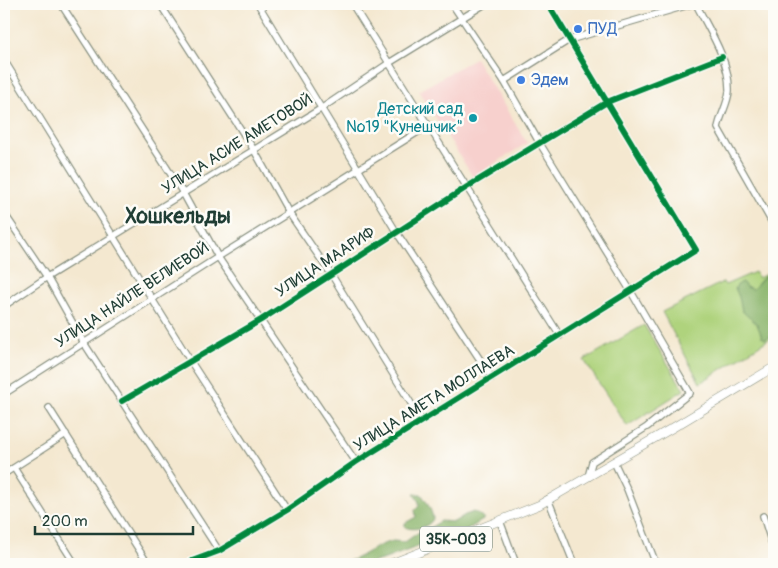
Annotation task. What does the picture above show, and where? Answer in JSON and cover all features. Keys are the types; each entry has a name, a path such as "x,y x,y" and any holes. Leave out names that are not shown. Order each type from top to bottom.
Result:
{"main road":[{"name":"35К-003","path":"390,564 500,521 548,499 774,367"}],"street":[{"path":"61,4 183,194 218,257 356,462"},
{"path":"160,4 254,150 289,213 331,274 422,421"},
{"path":"258,4 397,233 492,378"},
{"path":"352,4 560,336"},
{"path":"452,4 504,80 539,142 690,392 647,427 592,462 588,477"},
{"name":"УЛИЦА АСИЕ АМЕТОВОЙ","path":"4,306 47,277 322,108 389,63 484,4"},
{"path":"548,4 607,102"},
{"path":"504,80 569,40 694,4 722,57 729,91 718,128 774,226"},
{"name":"УЛИЦА МААРИФ","path":"122,401 261,320 467,187 607,102 722,57"},
{"path":"4,60 191,362 287,510"},
{"name":"УЛИЦА АМЕТА МОЛЛАЕВА","path":"184,564 219,551 287,510 356,462 696,250 607,102"},
{"name":"УЛИЦА НАЙЛЕ ВЕЛИЕВОЙ","path":"4,394 429,125"},
{"path":"4,213 47,277 84,343 219,551"},
{"path":"49,408 148,564"},
{"path":"4,474 66,434"},
{"path":"614,462 627,489 656,564"},
{"path":"14,468 75,564"},
{"path":"548,499 574,564"},
{"path":"763,516 774,550"},
{"path":"500,521 516,564"},
{"path":"413,556 416,564"}],"shaded area":[{"path":"475,58 527,143 473,177 419,91"}],"green space":[{"path":"774,271 774,336 700,383 662,312 723,282 725,285 755,272 758,278"},
{"path":"774,276 774,332 765,339 762,337 757,324 742,311 735,288 742,282 746,287 753,289 764,277"},
{"path":"644,325 684,390 627,426 584,360"},
{"path":"414,494 421,494 431,510 433,519 424,527 412,529 405,527 405,523 416,517 415,510 419,506 419,502"},
{"path":"474,512 483,517 483,520 468,529 426,541 414,548 367,564 340,564 355,559 388,542 405,542 419,532 441,521 454,522"}],"cycle path":[{"path":"184,564 219,551 287,510 356,462 696,250 548,4"},
{"path":"122,401 261,320 467,187 607,102 722,57"}],"place":[{"name":"ПУД","path":"578,29"},
{"name":"Эдем","path":"521,80"},
{"name":"Детский сад №19 \"Кунешчик\"","path":"473,118"}],"district":[{"name":"Хошкельды","path":"178,216"}]}
